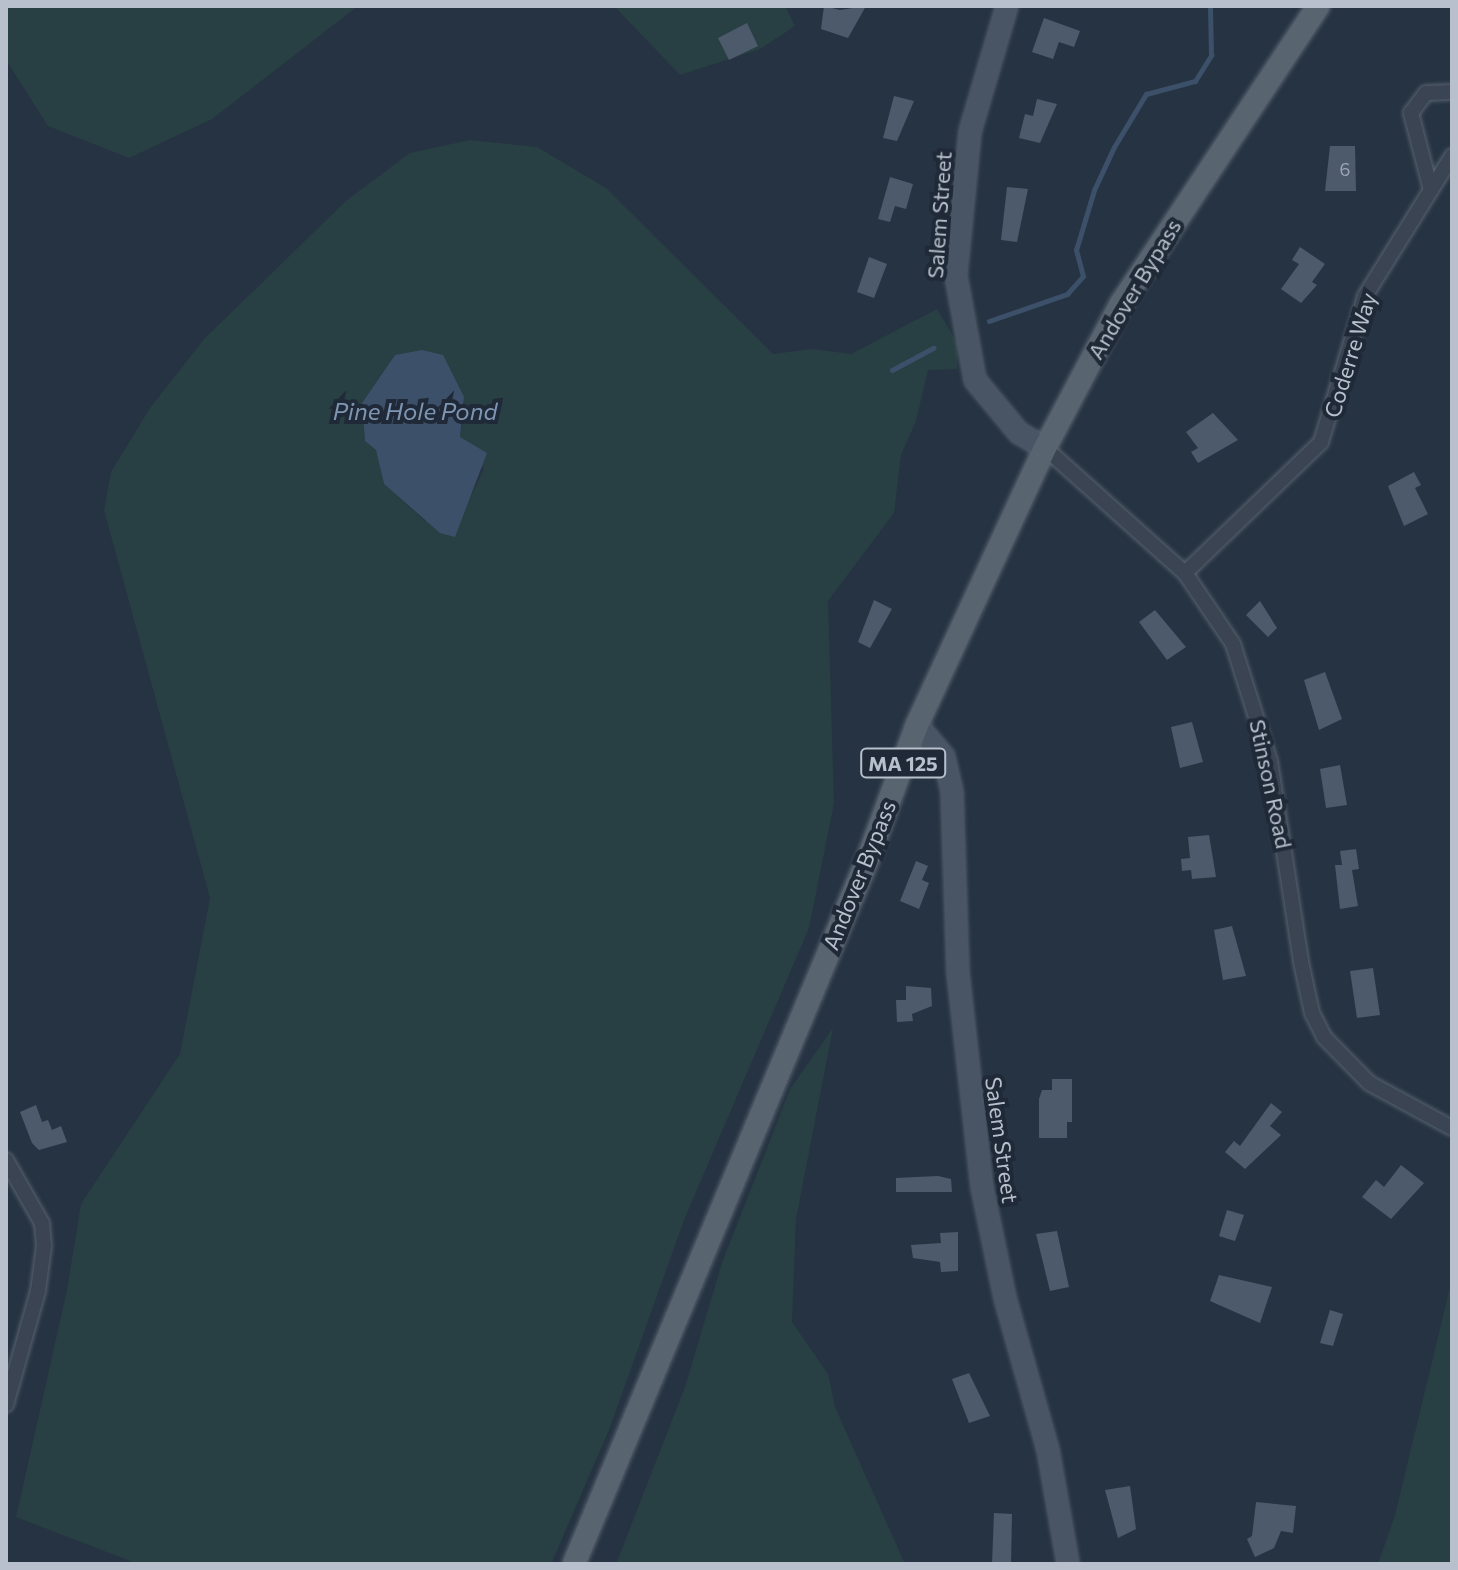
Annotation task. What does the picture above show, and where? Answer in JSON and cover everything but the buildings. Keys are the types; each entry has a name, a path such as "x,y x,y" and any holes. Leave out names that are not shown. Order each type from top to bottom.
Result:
{"main road":[{"name":"Andover Bypass","path":"574,1564 869,856 917,725 1045,448 1121,304 1318,6"}],"street":[{"name":"Salem Street","path":"1007,6 970,132 956,276 975,380 1019,433 1045,448"},
{"path":"1431,190 1411,113 1426,93 1452,92"},
{"name":"Coderre Way","path":"1185,573 1321,442 1365,296 1452,156"},
{"name":"Stinson Road","path":"1045,448 1185,573 1233,644 1270,761 1312,1013 1340,1059 1369,1083 1452,1128"},
{"name":"Salem Street","path":"917,725 944,757 952,793 958,973 982,1187 1005,1298 1051,1463 1068,1564"},
{"path":"6,1160 42,1223 44,1246 38,1291 6,1405"}],"green space":[{"path":"6,6 358,6 212,119 129,158 48,126 6,60"},
{"path":"614,6 785,6 795,26 760,49 680,75"},
{"path":"470,140 537,147 606,188 773,354 812,349 851,354 937,309 958,344 957,369 928,370 916,421 901,455 894,513 828,601 834,803 809,928 684,1220 609,1430 551,1564 138,1564 16,1517 67,1290 81,1204 180,1054 210,898 104,510 111,472 150,408 205,338 347,200 410,153","holes":["395,355 455,380 466,408 459,438 484,469 470,498 425,521 384,484 376,450 365,441 362,403"]},
{"path":"833,1028 796,1219 792,1322 828,1374 835,1407 905,1564 616,1564 685,1387 722,1263 790,1089"},
{"path":"1452,1279 1452,1564 1378,1564 1395,1515"}],"water":[{"name":"Pine Hole Pond","path":"422,350 443,355 464,397 460,437 487,453 455,537 440,533 384,484 376,450 365,441 362,403 395,355"}],"waterway":[{"path":"989,321 1067,294 1083,276 1076,250 1094,190 1114,147 1146,94 1195,81 1211,55 1210,6"},
{"path":"892,370 933,348"}]}
